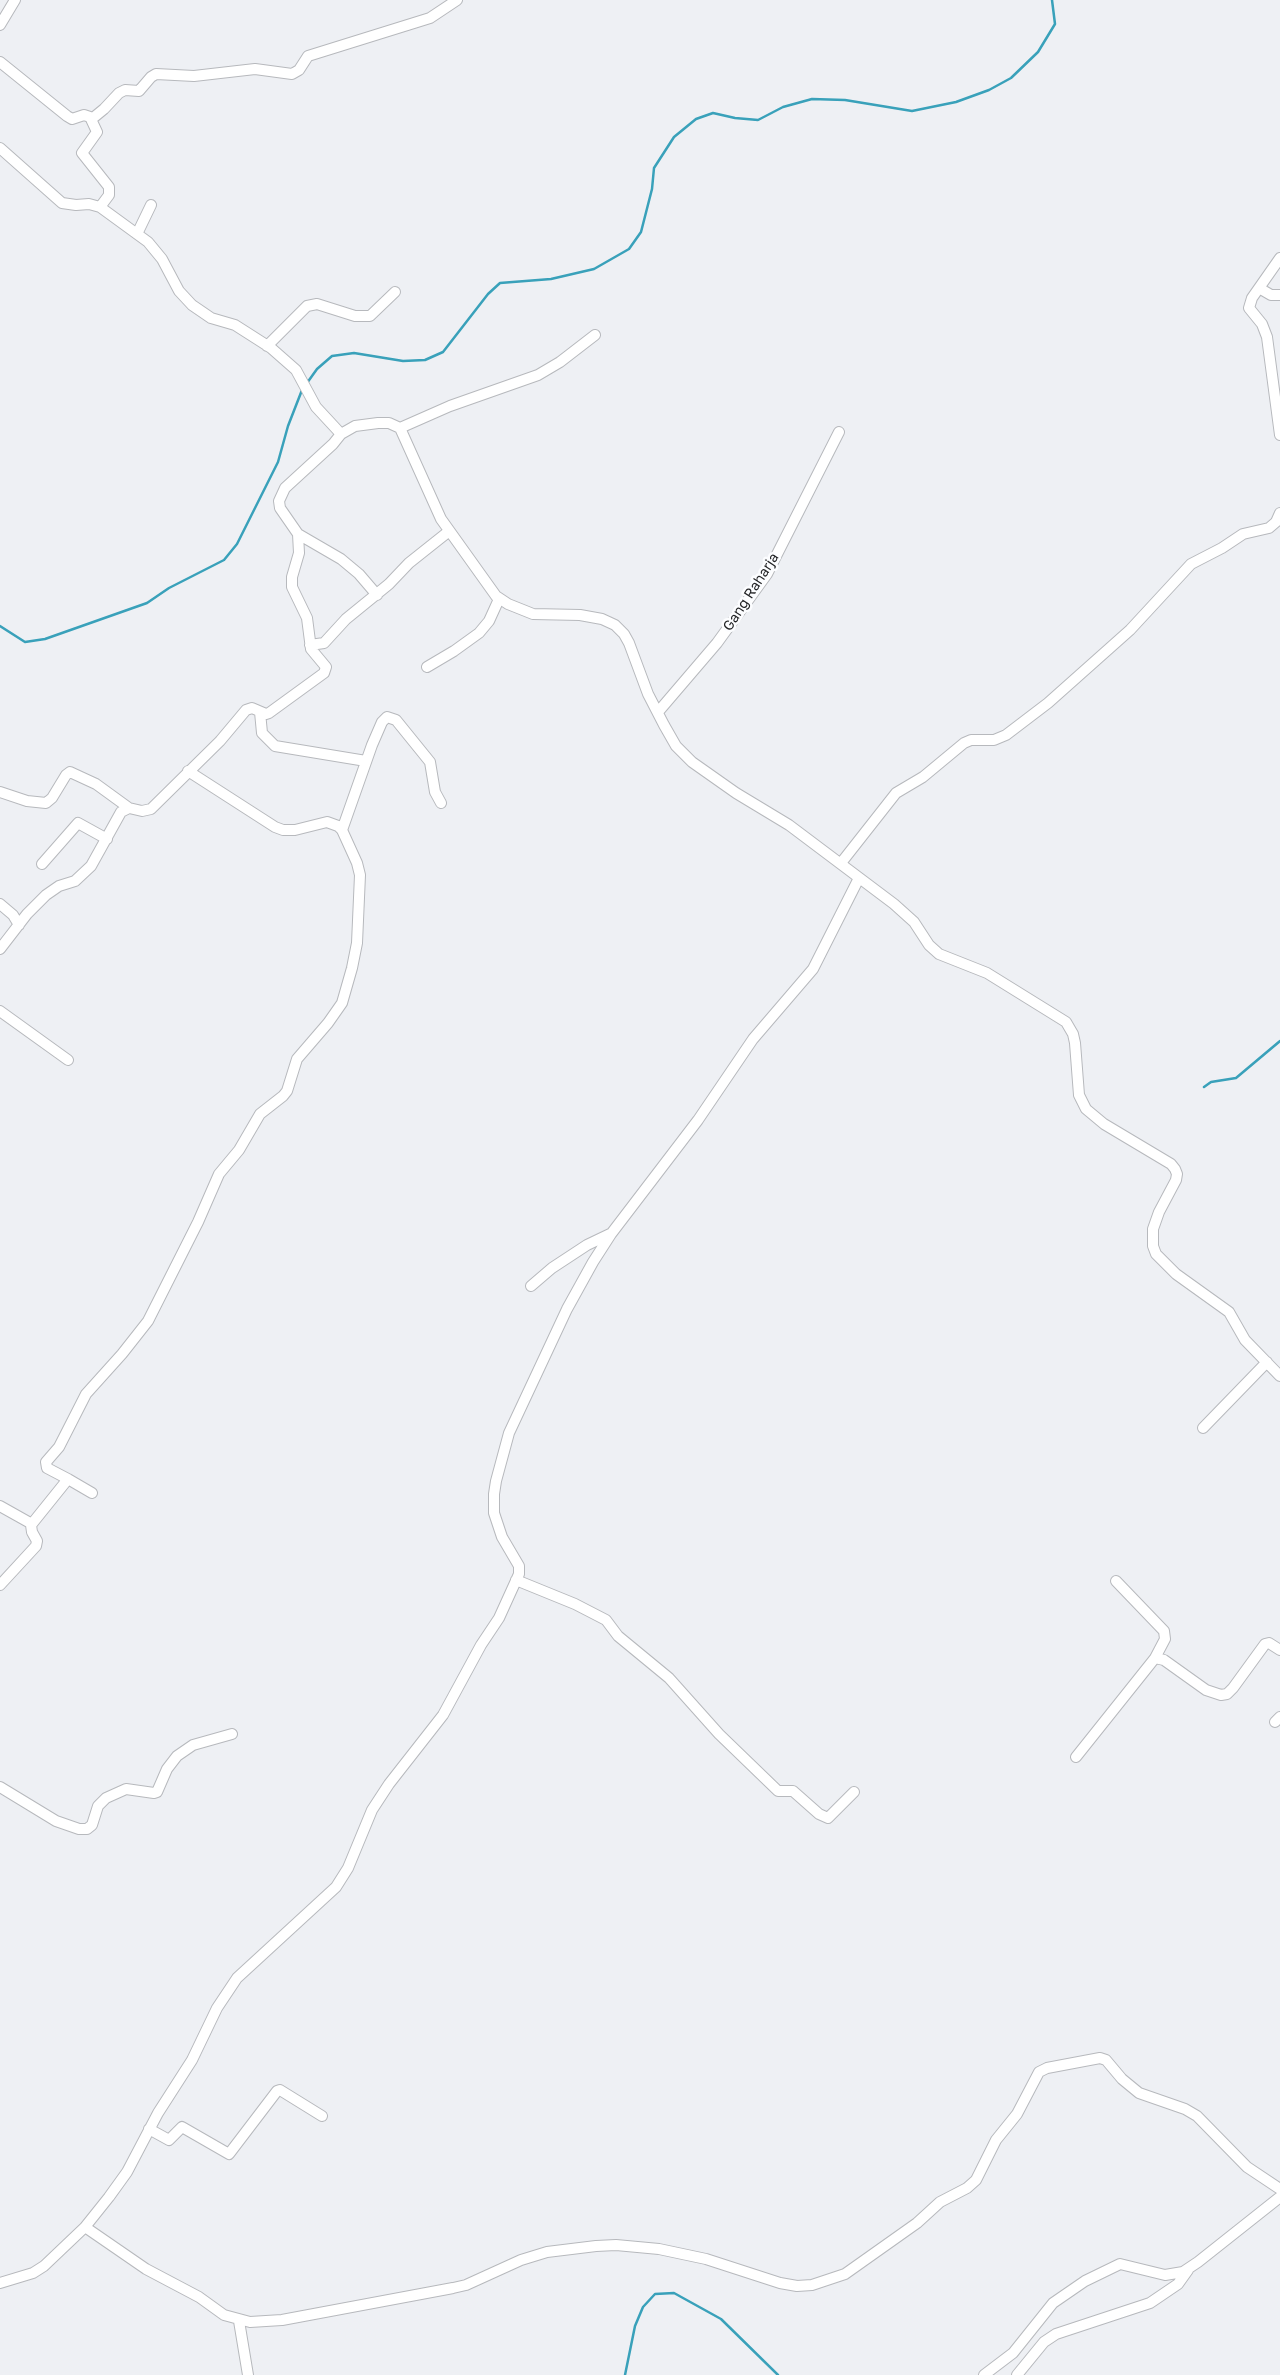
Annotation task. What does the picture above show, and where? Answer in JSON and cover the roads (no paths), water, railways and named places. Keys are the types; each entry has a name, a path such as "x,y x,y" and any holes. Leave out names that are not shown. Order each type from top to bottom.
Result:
{"street":[{"path":"0,25 15,0"},
{"path":"0,62 67,116 72,119 84,115 90,117 97,116 122,91 139,92 151,77 156,74 194,76 255,69 292,74 299,70 308,56 430,18 457,0"},
{"path":"90,117 96,132 83,148 83,156 106,180 110,190 109,196 100,207"},
{"path":"0,148 62,203 89,204 100,207 148,242 162,259 180,291 192,305 211,318 235,325 267,346 296,370 316,407 340,434"},
{"path":"137,234 150,206"},
{"path":"1280,258 1250,302 1249,308 1262,324 1267,337 1280,435"},
{"path":"1259,288 1271,296 1280,295"},
{"path":"267,346 307,306 317,304 354,316 370,316 395,292"},
{"path":"400,428 450,406 538,375 560,362 595,335"},
{"path":"376,595 358,574 341,559 298,534 280,508 280,496 285,488 333,444 340,434 355,426 390,423 400,428 422,480 448,532 499,599 533,614 586,616 602,619 615,625 624,634 629,643 641,676 676,746 692,762 736,793 789,825 894,904 914,922 930,945 939,954 987,973 1066,1022 1075,1043 1079,1095 1086,1109 1104,1124 1171,1164 1177,1174 1176,1180 1154,1221 1152,1237 1156,1254 1176,1274 1229,1312 1245,1340 1280,1376"},
{"name":"Gang Raharja","path":"658,712 717,643 767,574 839,432"},
{"path":"841,863 896,793 923,777 964,743 971,740 994,740 1006,735 1048,703 1130,630 1144,617 1176,578 1191,564 1222,548 1243,534 1269,528 1276,522 1280,513"},
{"path":"310,645 324,643 346,619 376,595 409,563 448,532"},
{"path":"0,792 26,801 46,803 52,798 66,775 70,772 96,784 129,808 142,811 151,809 220,741 246,710 252,708 266,714 274,711 324,673 326,667 314,654 310,645 307,618 291,583 299,553 298,534"},
{"path":"427,667 479,633 489,621 499,599"},
{"path":"260,712 262,733 274,746 366,761"},
{"path":"342,830 366,761 382,722 387,717 393,717 430,762 436,792 441,803"},
{"path":"92,1493 47,1468 46,1462 59,1447 86,1394 122,1354 148,1321 198,1222 219,1174 239,1150 260,1114 283,1096 297,1059 328,1023 342,1003 357,943 360,875 358,863 342,830 338,826 327,822 295,830 275,827 188,771"},
{"path":"0,949 37,904 52,890 81,877 96,860 122,812 129,808"},
{"path":"42,864 78,823 107,839"},
{"path":"0,2282 39,2270 85,2227 121,2181 149,2129 187,2068 217,2008 237,1978 336,1887 348,1868 372,1810 389,1784 444,1715 478,1651 499,1618 516,1580 519,1566 502,1537 493,1506 499,1465 509,1433 564,1316 593,1262 611,1234 698,1120 753,1038 813,969 859,878"},
{"path":"0,904 13,915 19,925"},
{"path":"0,1011 68,1060"},
{"path":"531,1286 573,1254 611,1234"},
{"path":"1203,1428 1267,1362"},
{"path":"0,1585 36,1546 37,1541 31,1529 32,1524 68,1479"},
{"path":"0,1506 32,1524"},
{"path":"516,1580 574,1604 606,1620 618,1636 669,1678 719,1734 778,1791 792,1791 819,1814 828,1818 854,1792"},
{"path":"1076,1757 1155,1658 1165,1639 1164,1631 1116,1581"},
{"path":"1155,1658 1164,1660 1206,1690 1221,1695 1227,1694 1233,1688 1265,1644 1269,1643 1280,1650"},
{"path":"0,1787 56,1821 87,1830 92,1825 98,1806 106,1798 126,1788 157,1792 167,1769 177,1756 193,1745 232,1734"},
{"path":"85,2227 152,2273 199,2297 224,2315 239,2321 282,2320 453,2288 466,2285 530,2257 547,2252 596,2246 641,2247 683,2254 797,2286 823,2283 845,2274 917,2223 946,2198 968,2188 976,2180 996,2140 1016,2114 1039,2072 1047,2068 1100,2058 1106,2060 1122,2079 1140,2093 1185,2109 1197,2116 1248,2167 1280,2188"},
{"path":"149,2129 169,2140 180,2127 229,2154 276,2091 280,2090 322,2116"},
{"path":"984,2375 1013,2353 1053,2303 1077,2286 1108,2268 1125,2264 1165,2275 1178,2274 1188,2269 1280,2197"},
{"path":"1017,2375 1044,2342 1056,2334 1150,2303 1178,2284 1188,2269"},
{"path":"239,2321 248,2375"}],"waterway":[{"path":"307,383 317,369 332,356 354,353 403,361 425,360 443,352 488,294 500,283 551,279 594,269 629,249 641,232 652,189 654,168 674,137 696,119 713,113 735,118 758,120 783,107 812,99 845,100 912,111 956,102 989,90 1011,78 1038,52 1055,24 1052,0"},
{"path":"0,626 25,642 45,639 147,603 169,588 224,560 237,544 278,462 288,426 302,390"},
{"path":"1204,1087 1211,1082 1236,1078 1280,1041"},
{"path":"625,2375 635,2326 643,2307 655,2294 674,2293 721,2319 778,2375"}]}
